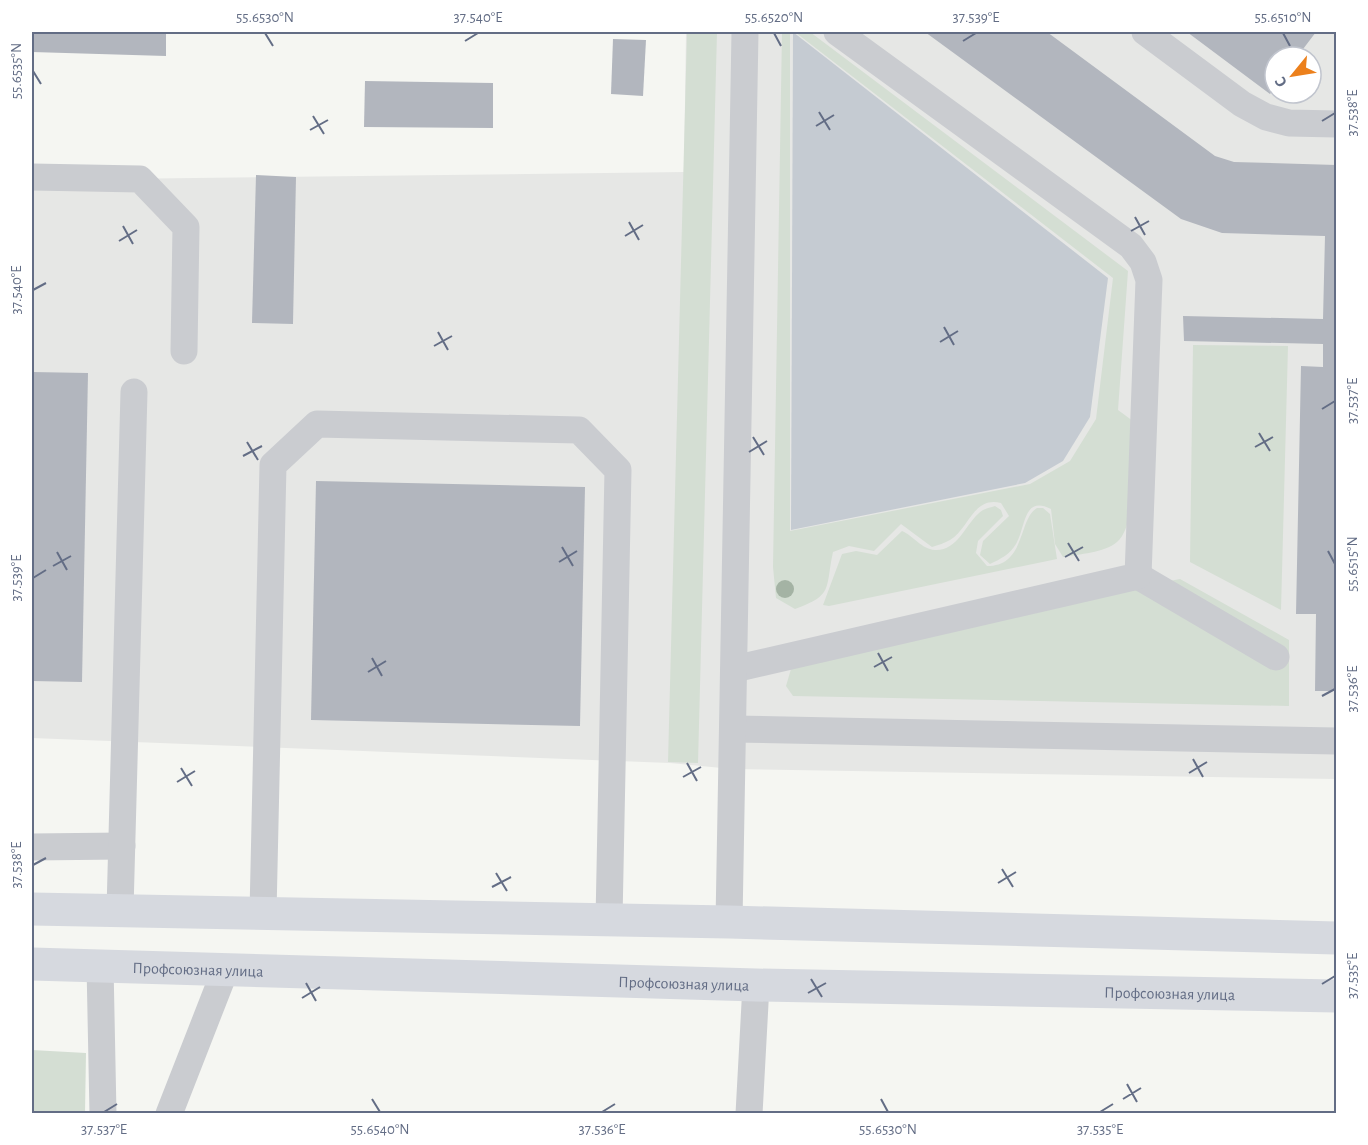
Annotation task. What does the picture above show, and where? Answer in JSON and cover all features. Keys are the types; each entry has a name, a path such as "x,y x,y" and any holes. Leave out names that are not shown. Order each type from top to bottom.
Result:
{"main road":[{"path":"32,909 729,922 1336,938"},
{"name":"Профсоюзная улица","path":"32,964 756,985 1336,996"}],"lane":[{"path":"729,922 745,32"},
{"path":"837,32 1131,246 1143,262 1149,280 1138,576"},
{"path":"1145,32 1242,104 1266,117 1289,123 1336,124"},
{"path":"32,177 140,179 186,227 184,351"},
{"path":"120,910 134,392"},
{"path":"263,913 273,465 317,424 579,430 618,470 609,920"},
{"path":"734,669 1138,576 1276,657"},
{"path":"733,729 1336,741"},
{"path":"32,847 122,846"},
{"path":"100,965 103,1113"},
{"path":"170,1113 226,968"},
{"path":"749,1113 756,985"}],"shaded area":[{"path":"686,32 1336,32 1336,779 732,769 670,763 32,738 32,180 684,172"},
{"path":"687,32 717,32 698,763 668,762"},
{"path":"782,32 790,32 790,531 1030,484 1070,461 1096,419 1113,278 795,32 810,32 1128,271 1118,410 1137,424 1135,469 1132,505 1128,521 1124,533 1112,546 1063,557 1055,544 1051,509 1035,506 1027,515 1014,548 990,564 980,555 983,541 1009,516 1001,503 992,502 978,509 950,540 932,547 901,524 874,551 849,546 833,552 828,583 822,595 795,609 776,598 773,567"},
{"path":"793,32 1108,278 1090,417 1063,461 1025,483 791,530"},
{"path":"1193,345 1288,346 1281,610 1190,562"},
{"path":"995,506 1001,510 1003,516 978,541 976,553 987,566 1000,564 1009,558 1020,541 1031,514 1037,508 1043,508 1050,514 1057,559 829,606 823,605 842,554 856,551 877,555 902,531 930,549 943,549 960,537 980,512"},
{"path":"1180,579 1289,640 1289,706 793,696 786,686 791,669 835,644"},
{"path":"32,1050 86,1053 85,1113 32,1113"}],"building":[{"path":"32,32 166,32 166,56 32,52"},
{"path":"925,32 1047,32 1215,156 1234,162 1336,165 1336,691 1315,691 1316,614 1296,614 1301,366 1323,367 1323,344 1184,341 1183,316 1323,319 1325,236 1222,233 1181,219"},
{"path":"1187,32 1316,32 1306,45 1263,45 1263,89"},
{"path":"613,39 646,40 643,96 611,94"},
{"path":"365,81 493,83 493,128 364,127"},
{"path":"256,175 296,177 293,324 252,323"},
{"path":"32,372 88,373 82,682 32,681"},
{"path":"316,481 585,487 580,726 311,720"}]}
